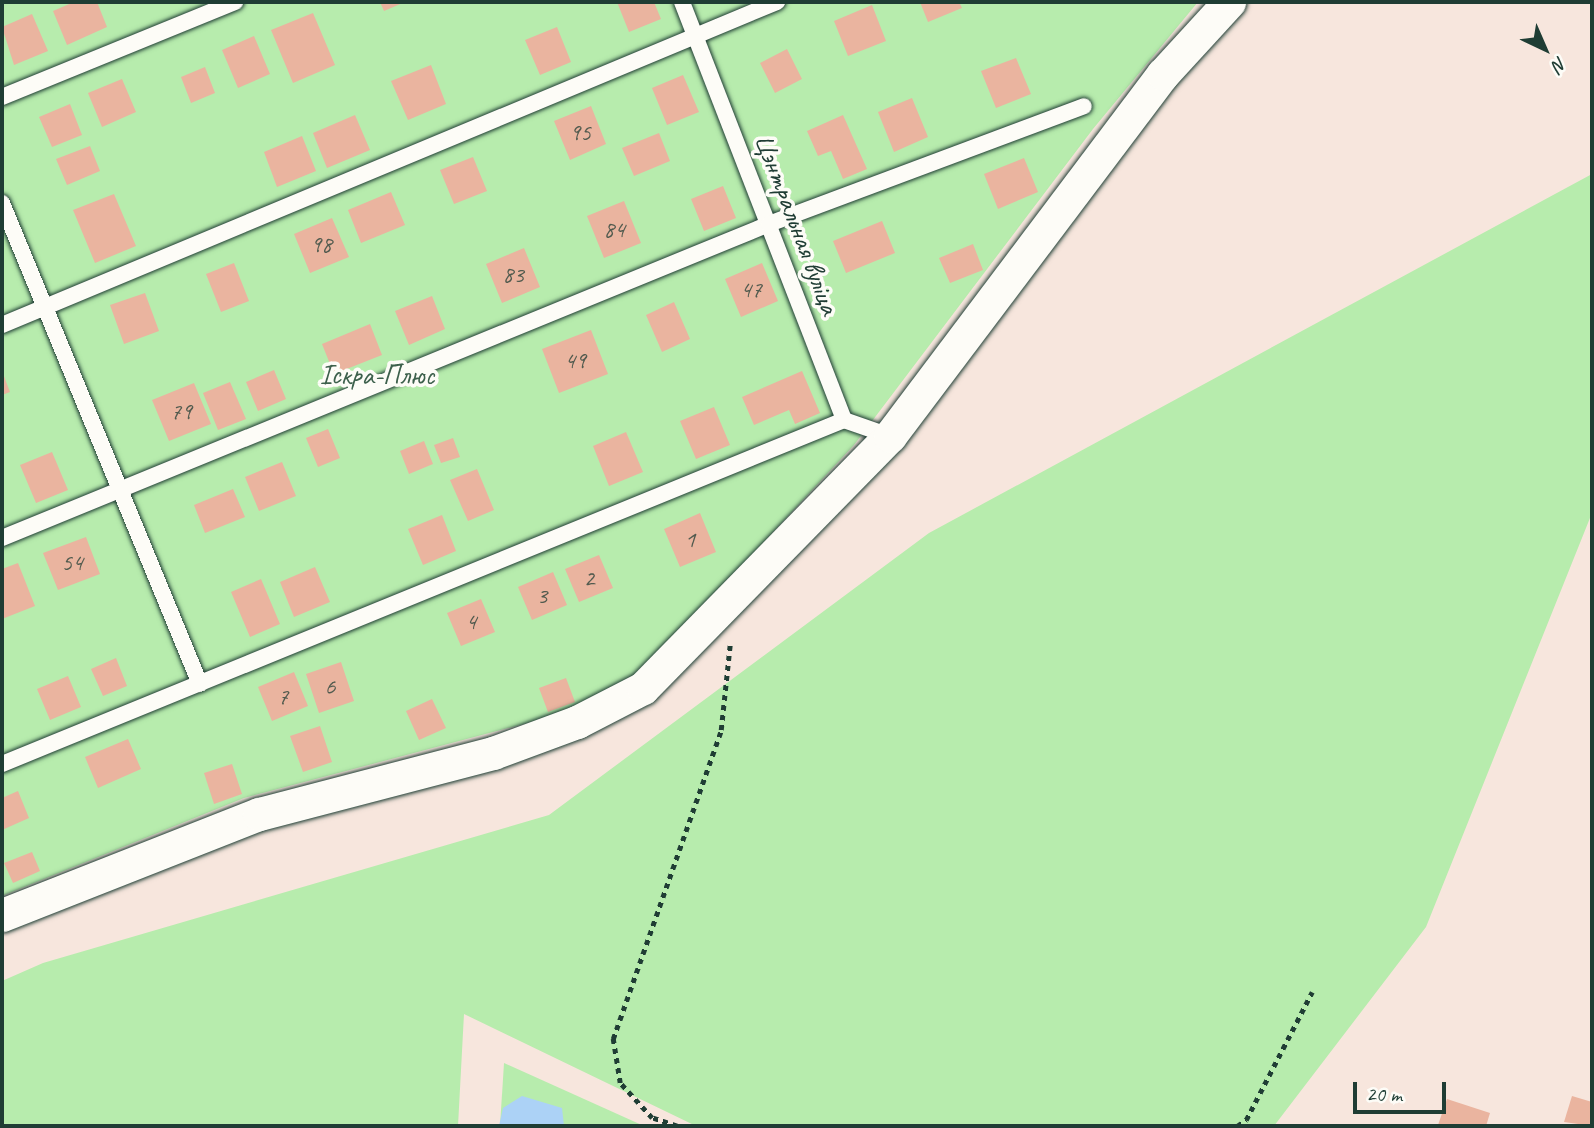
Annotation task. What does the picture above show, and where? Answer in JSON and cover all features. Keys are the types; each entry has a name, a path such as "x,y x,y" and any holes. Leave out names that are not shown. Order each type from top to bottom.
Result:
{"street":[{"path":"2,915 259,814 493,753 577,722 643,688 890,436 1163,74 1229,2"}],"lane":[{"path":"2,97 235,2"},
{"name":"Цэнтральная вуліца","path":"682,2 844,420"},
{"path":"2,325 777,2"},
{"path":"2,538 769,224 1084,106"},
{"path":"2,203 200,684"},
{"path":"2,764 844,420 890,436"}],"path":[{"path":"677,1126 652,1118 620,1083 613,1039 721,730 736,596"},
{"path":"1237,1126 1246,1121 1312,992"}],"green space":[{"name":"Іскра-Плюс","path":"2,2 1198,2 1093,129 854,445 646,669 607,694 535,721 244,798 2,896"},
{"path":"1592,174 1592,513 1426,927 1274,1126 696,1126 464,1014 458,1126 2,1126 2,981 43,963 549,815 929,533"},
{"path":"504,1063 644,1126 500,1126"}],"water":[{"path":"522,1096 562,1108 564,1126 499,1126 503,1108"}],"building":[{"path":"74,2 97,2 107,27 67,45 53,11"},
{"path":"380,2 405,2 384,11"},
{"path":"617,2 654,2 661,19 629,32"},
{"path":"920,2 959,2 962,8 928,22"},
{"path":"872,5 886,41 848,56 834,21"},
{"path":"313,13 335,65 293,83 271,30"},
{"path":"32,14 48,51 14,65 2,27"},
{"path":"557,27 571,62 540,75 525,40"},
{"path":"254,36 270,74 238,88 222,50"},
{"path":"787,49 802,79 775,93 760,63"},
{"path":"1016,58 1031,94 996,108 981,71"},
{"path":"431,65 446,104 408,120 391,81"},
{"path":"205,67 215,93 191,103 181,77"},
{"path":"683,75 699,112 667,125 652,88"},
{"path":"122,79 136,112 102,127 88,93"},
{"path":"912,98 928,137 894,152 878,112"},
{"path":"70,104 82,135 52,147 39,117"},
{"path":"591,106 606,144 570,160 554,121"},
{"path":"355,115 370,150 327,168 313,133"},
{"path":"843,115 867,169 843,179 831,151 818,156 807,131"},
{"path":"659,133 670,161 634,176 622,148"},
{"path":"302,136 316,171 277,187 264,152"},
{"path":"90,146 100,171 67,185 56,159"},
{"path":"473,157 487,191 454,204 440,170"},
{"path":"1024,158 1038,192 998,209 984,174"},
{"path":"723,186 736,218 704,231 691,199"},
{"path":"391,192 405,225 361,243 348,210"},
{"path":"114,194 136,246 95,263 73,210"},
{"path":"624,201 641,243 604,258 587,216"},
{"path":"332,218 349,257 310,273 294,234"},
{"path":"882,221 895,253 846,273 833,241"},
{"path":"973,244 983,270 950,283 939,258"},
{"path":"524,248 540,287 502,303 486,264"},
{"path":"234,263 249,301 221,312 206,274"},
{"path":"762,263 778,301 741,317 725,279"},
{"path":"145,293 159,331 124,344 110,305"},
{"path":"432,296 445,329 409,345 395,311"},
{"path":"674,302 690,339 662,352 646,315"},
{"path":"370,324 382,355 334,374 322,344"},
{"path":"591,330 608,374 559,393 542,349"},
{"path":"274,370 286,399 258,411 246,382"},
{"path":"2,371 10,392 2,395"},
{"path":"802,371 820,413 795,424 789,410 754,425 742,397"},
{"path":"230,382 246,419 218,430 203,393"},
{"path":"194,383 211,424 169,441 152,400"},
{"path":"714,407 730,445 696,459 680,421"},
{"path":"328,429 340,458 318,467 306,438"},
{"path":"626,432 643,472 609,486 593,446"},
{"path":"453,438 460,457 441,463 434,445"},
{"path":"424,441 433,464 409,474 400,451"},
{"path":"52,452 68,490 36,503 20,465"},
{"path":"282,462 296,496 259,511 245,477"},
{"path":"477,469 494,510 468,521 450,480"},
{"path":"233,489 245,517 205,533 194,505"},
{"path":"700,513 716,552 680,567 664,529"},
{"path":"442,515 456,551 423,565 408,529"},
{"path":"86,537 100,574 58,590 43,553"},
{"path":"599,555 613,588 579,602 565,569"},
{"path":"18,563 35,606 2,619 2,569"},
{"path":"315,567 330,602 294,617 280,582"},
{"path":"553,572 567,605 532,620 518,587"},
{"path":"261,579 280,624 250,637 231,592"},
{"path":"481,599 495,632 461,646 447,613"},
{"path":"116,658 127,686 103,696 91,669"},
{"path":"341,662 354,701 319,713 306,674"},
{"path":"294,672 308,706 272,721 258,687"},
{"path":"68,676 81,707 50,720 37,689"},
{"path":"566,678 575,702 548,712 539,688"},
{"path":"432,699 446,728 419,740 406,711"},
{"path":"320,726 332,762 303,772 290,736"},
{"path":"128,739 141,769 98,788 85,757"},
{"path":"232,764 242,794 214,804 204,773"},
{"path":"18,791 29,818 2,830 2,798"},
{"path":"32,852 40,871 13,883 4,863"},
{"path":"1572,1096 1592,1102 1592,1126 1564,1122"},
{"path":"1447,1099 1490,1113 1486,1126 1438,1125"}]}
